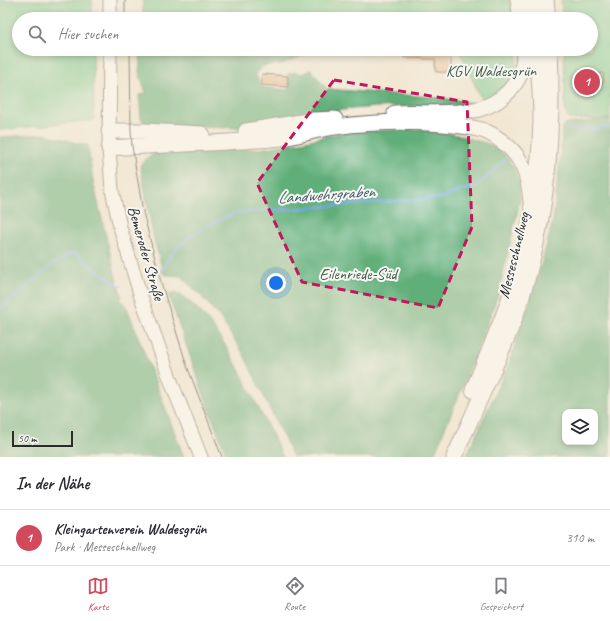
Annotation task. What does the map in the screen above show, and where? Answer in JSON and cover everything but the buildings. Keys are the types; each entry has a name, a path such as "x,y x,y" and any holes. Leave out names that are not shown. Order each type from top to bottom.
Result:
{"highway":[{"path":"518,0 520,12"},
{"path":"533,0 534,12"},
{"path":"546,0 547,12"},
{"path":"109,131 139,131 208,135 266,129 313,120 415,112 470,112 495,103 506,94 520,75 524,56"},
{"name":"Messeschnellweg","path":"444,457 509,301 524,249 532,210 541,122 538,56"},
{"name":"Messeschnellweg","path":"454,457 506,340 519,307 535,252 549,163 552,124 550,56"},
{"path":"109,148 145,145 251,141 288,137 333,127 396,121 454,125 483,131 508,147 516,155 529,184 532,210"}],"main road":[{"path":"110,0 110,12"},
{"name":"Bemeroder Straße","path":"110,56 109,148 112,190 120,227 140,294 172,384 201,457"}],"highlighted area":[{"path":"334,80 467,102 472,227 438,308 302,282 257,183"}],"green space":[{"path":"0,0 92,0 92,12 12,12 12,56 93,56 94,120 0,130"},
{"path":"143,0 511,0 513,12 143,12"},
{"path":"561,0 610,0 610,119 569,119 565,112 564,56 598,56 598,12 562,12"},
{"path":"140,56 300,56 281,64 263,66 255,74 263,87 289,90 288,74 295,72 303,74 311,70 327,89 456,99 472,103 470,105 375,107 342,110 289,121 239,128 146,124 141,119 139,95 146,93 139,72"},
{"name":"KGV Waldesgrün","path":"462,56 517,56 516,67 501,92 482,101"},
{"path":"610,119 610,457 466,457 509,363 538,276 553,221 562,127 565,124"},
{"name":"Eilenriede-Süd","path":"423,129 457,135 489,144 504,154 513,166 519,182 520,201 498,295 468,374 433,457 293,457 243,353 219,316 181,276 164,275 154,240 140,165 152,153 198,149 260,149 345,132"},
{"path":"45,134 88,145 93,181 116,278 122,297 120,299 128,310 184,457 0,457 0,137"},
{"path":"176,292 201,312 221,339 238,368 283,457 227,457 168,294"}],"waterway":[{"name":"Landwehrgraben","path":"569,130 610,127"},
{"name":"Landwehrgraben","path":"160,273 173,252 188,238 211,224 236,213 440,198 477,186 505,160"},
{"name":"Landwehrgraben","path":"0,309 54,263 74,252 99,272 120,286"}],"tram line":[{"path":"125,0 125,12"},
{"path":"130,56 132,146 143,212 162,286 187,366 222,457"}],"place":[{"name":"Kleingartenverein Waldesgrün","path":"587,82"}]}
